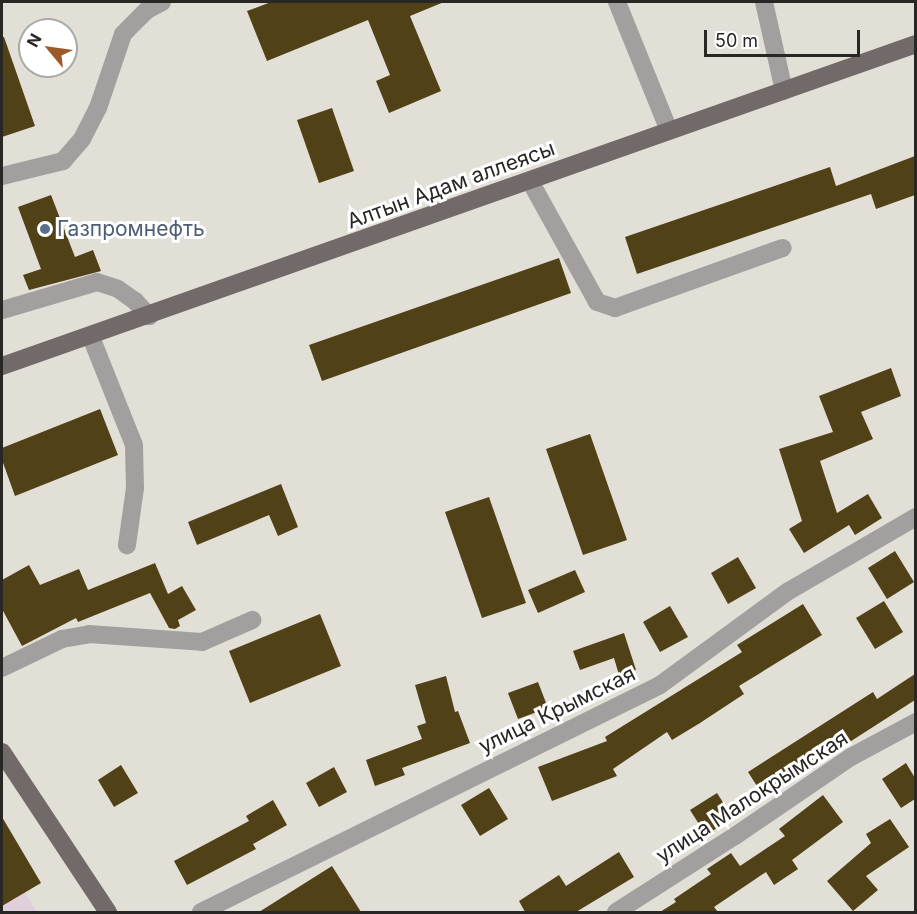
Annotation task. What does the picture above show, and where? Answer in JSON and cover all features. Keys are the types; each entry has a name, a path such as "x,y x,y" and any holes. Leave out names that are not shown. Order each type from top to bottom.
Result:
{"main road":[{"name":"Алтын Адам аллеясы","path":"2,366 91,337 915,44"},
{"path":"2,752 108,912"}],"street":[{"path":"2,176 63,161 82,139 98,108 123,34 147,10 162,2"},
{"path":"617,2 669,131"},
{"path":"764,2 784,91"},
{"path":"530,181 597,302 615,308 783,248"},
{"path":"2,310 97,282 118,289 135,301 149,316"},
{"path":"91,337 134,446 135,488 127,545"},
{"name":"улица Крымская","path":"201,912 660,685 787,592 915,517"},
{"path":"2,668 62,639 89,633 202,642 252,620"},
{"name":"улица Малокрымская","path":"616,912 735,836 851,757 915,722"}],"shaded area":[{"path":"12,873 37,912 2,912 2,878"}],"building":[{"path":"271,2 444,2 410,16 441,91 389,113 376,81 390,75 368,20 267,61 247,11"},
{"path":"2,37 4,37 35,126 2,137"},
{"path":"332,108 354,171 319,183 297,120"},
{"path":"915,156 915,195 876,209 871,194 637,274 625,237 830,167 836,186"},
{"name":"Газпромнефть","path":"51,195 75,257 93,250 101,271 29,290 23,275 41,269 18,207"},
{"path":"559,258 571,293 322,381 309,345"},
{"path":"891,368 901,396 861,412 873,439 820,461 837,513 868,494 882,518 855,535 849,525 804,553 789,529 802,521 779,449 833,432 819,396"},
{"path":"100,409 118,455 15,496 2,460 2,448"},
{"path":"590,434 627,540 583,555 546,449"},
{"path":"281,484 298,527 278,536 269,515 197,545 188,522"},
{"path":"489,497 526,603 482,618 445,512"},
{"path":"895,551 914,582 887,599 868,568"},
{"path":"738,557 756,588 728,604 711,573"},
{"path":"155,563 168,594 182,586 196,610 178,620 180,626 175,629 169,628 150,593 78,622 76,618 22,646 2,609 2,580 29,565 40,585 79,569 88,590"},
{"path":"575,570 585,592 538,613 528,590"},
{"path":"884,601 903,632 875,649 856,618"},
{"path":"803,604 822,635 739,686 744,694 700,723 672,740 667,732 613,769 617,776 552,801 538,767 607,741 605,737 742,652 737,645"},
{"path":"670,606 688,637 660,652 643,622"},
{"path":"320,614 341,666 250,703 229,651"},
{"path":"624,633 636,670 619,675 614,658 580,670 573,651"},
{"path":"915,674 915,700 764,797 748,772 873,692 877,699"},
{"path":"446,676 455,712 458,711 470,743 402,768 405,775 375,786 366,760 422,739 417,726 426,723 415,685"},
{"path":"538,682 548,708 518,719 508,693"},
{"path":"906,763 915,778 915,799 901,808 882,779"},
{"path":"121,765 138,793 114,807 98,780"},
{"path":"334,767 347,792 319,807 306,783"},
{"path":"489,788 508,819 480,836 461,805"},
{"path":"717,793 733,818 706,835 690,810"},
{"path":"823,795 843,822 792,860 798,869 774,885 766,872 714,907 718,912 660,912 676,902 674,899 711,874 707,869 731,853 740,866 785,836 779,829"},
{"path":"273,800 287,825 253,844 256,849 187,885 174,861 249,821 246,816"},
{"path":"2,817 41,883 2,906"},
{"path":"890,819 909,847 866,876 878,890 853,911 827,881 871,843 866,834"},
{"path":"619,852 634,877 576,912 525,912 519,901 559,875 566,886"},
{"path":"332,866 361,912 259,912"}],"place":[{"name":"Газпромнефть","path":"45,229"}]}
